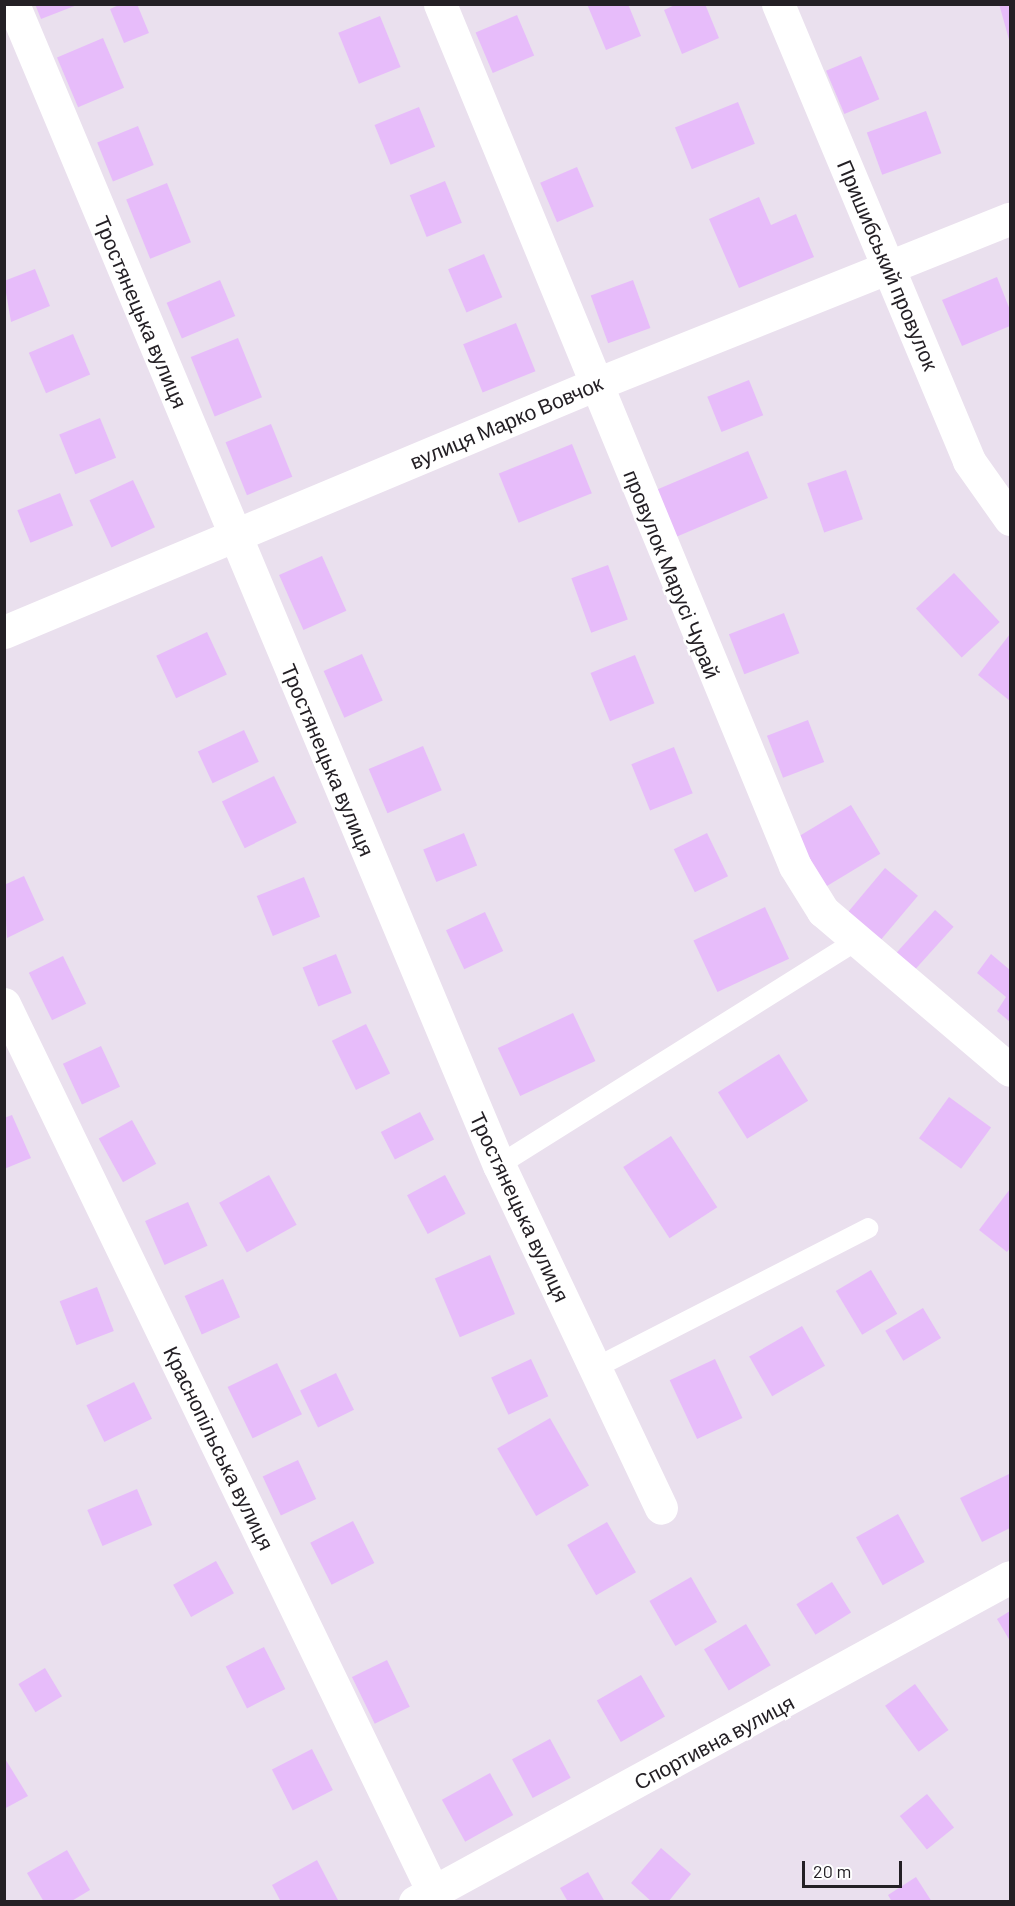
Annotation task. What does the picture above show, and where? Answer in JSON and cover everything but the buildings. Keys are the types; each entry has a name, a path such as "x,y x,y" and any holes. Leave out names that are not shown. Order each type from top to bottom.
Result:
{"street":[{"name":"Тростянецька вулиця","path":"13,4 498,1165 661,1508"},
{"name":"провулок Марусі Чурай","path":"440,4 594,385 795,866 823,911 1011,1070"},
{"name":"Пришибський провулок","path":"778,4 969,461 1011,519"},
{"name":"вулиця Марко Вовчок","path":"4,632 594,385 891,270 1011,219"},
{"name":"Краснопільська вулиця","path":"4,1004 424,1897"},
{"name":"Спортивна вулиця","path":"424,1897 1011,1577"}],"lane":[{"path":"498,1165 856,941"},
{"path":"595,1368 868,1228"}]}
